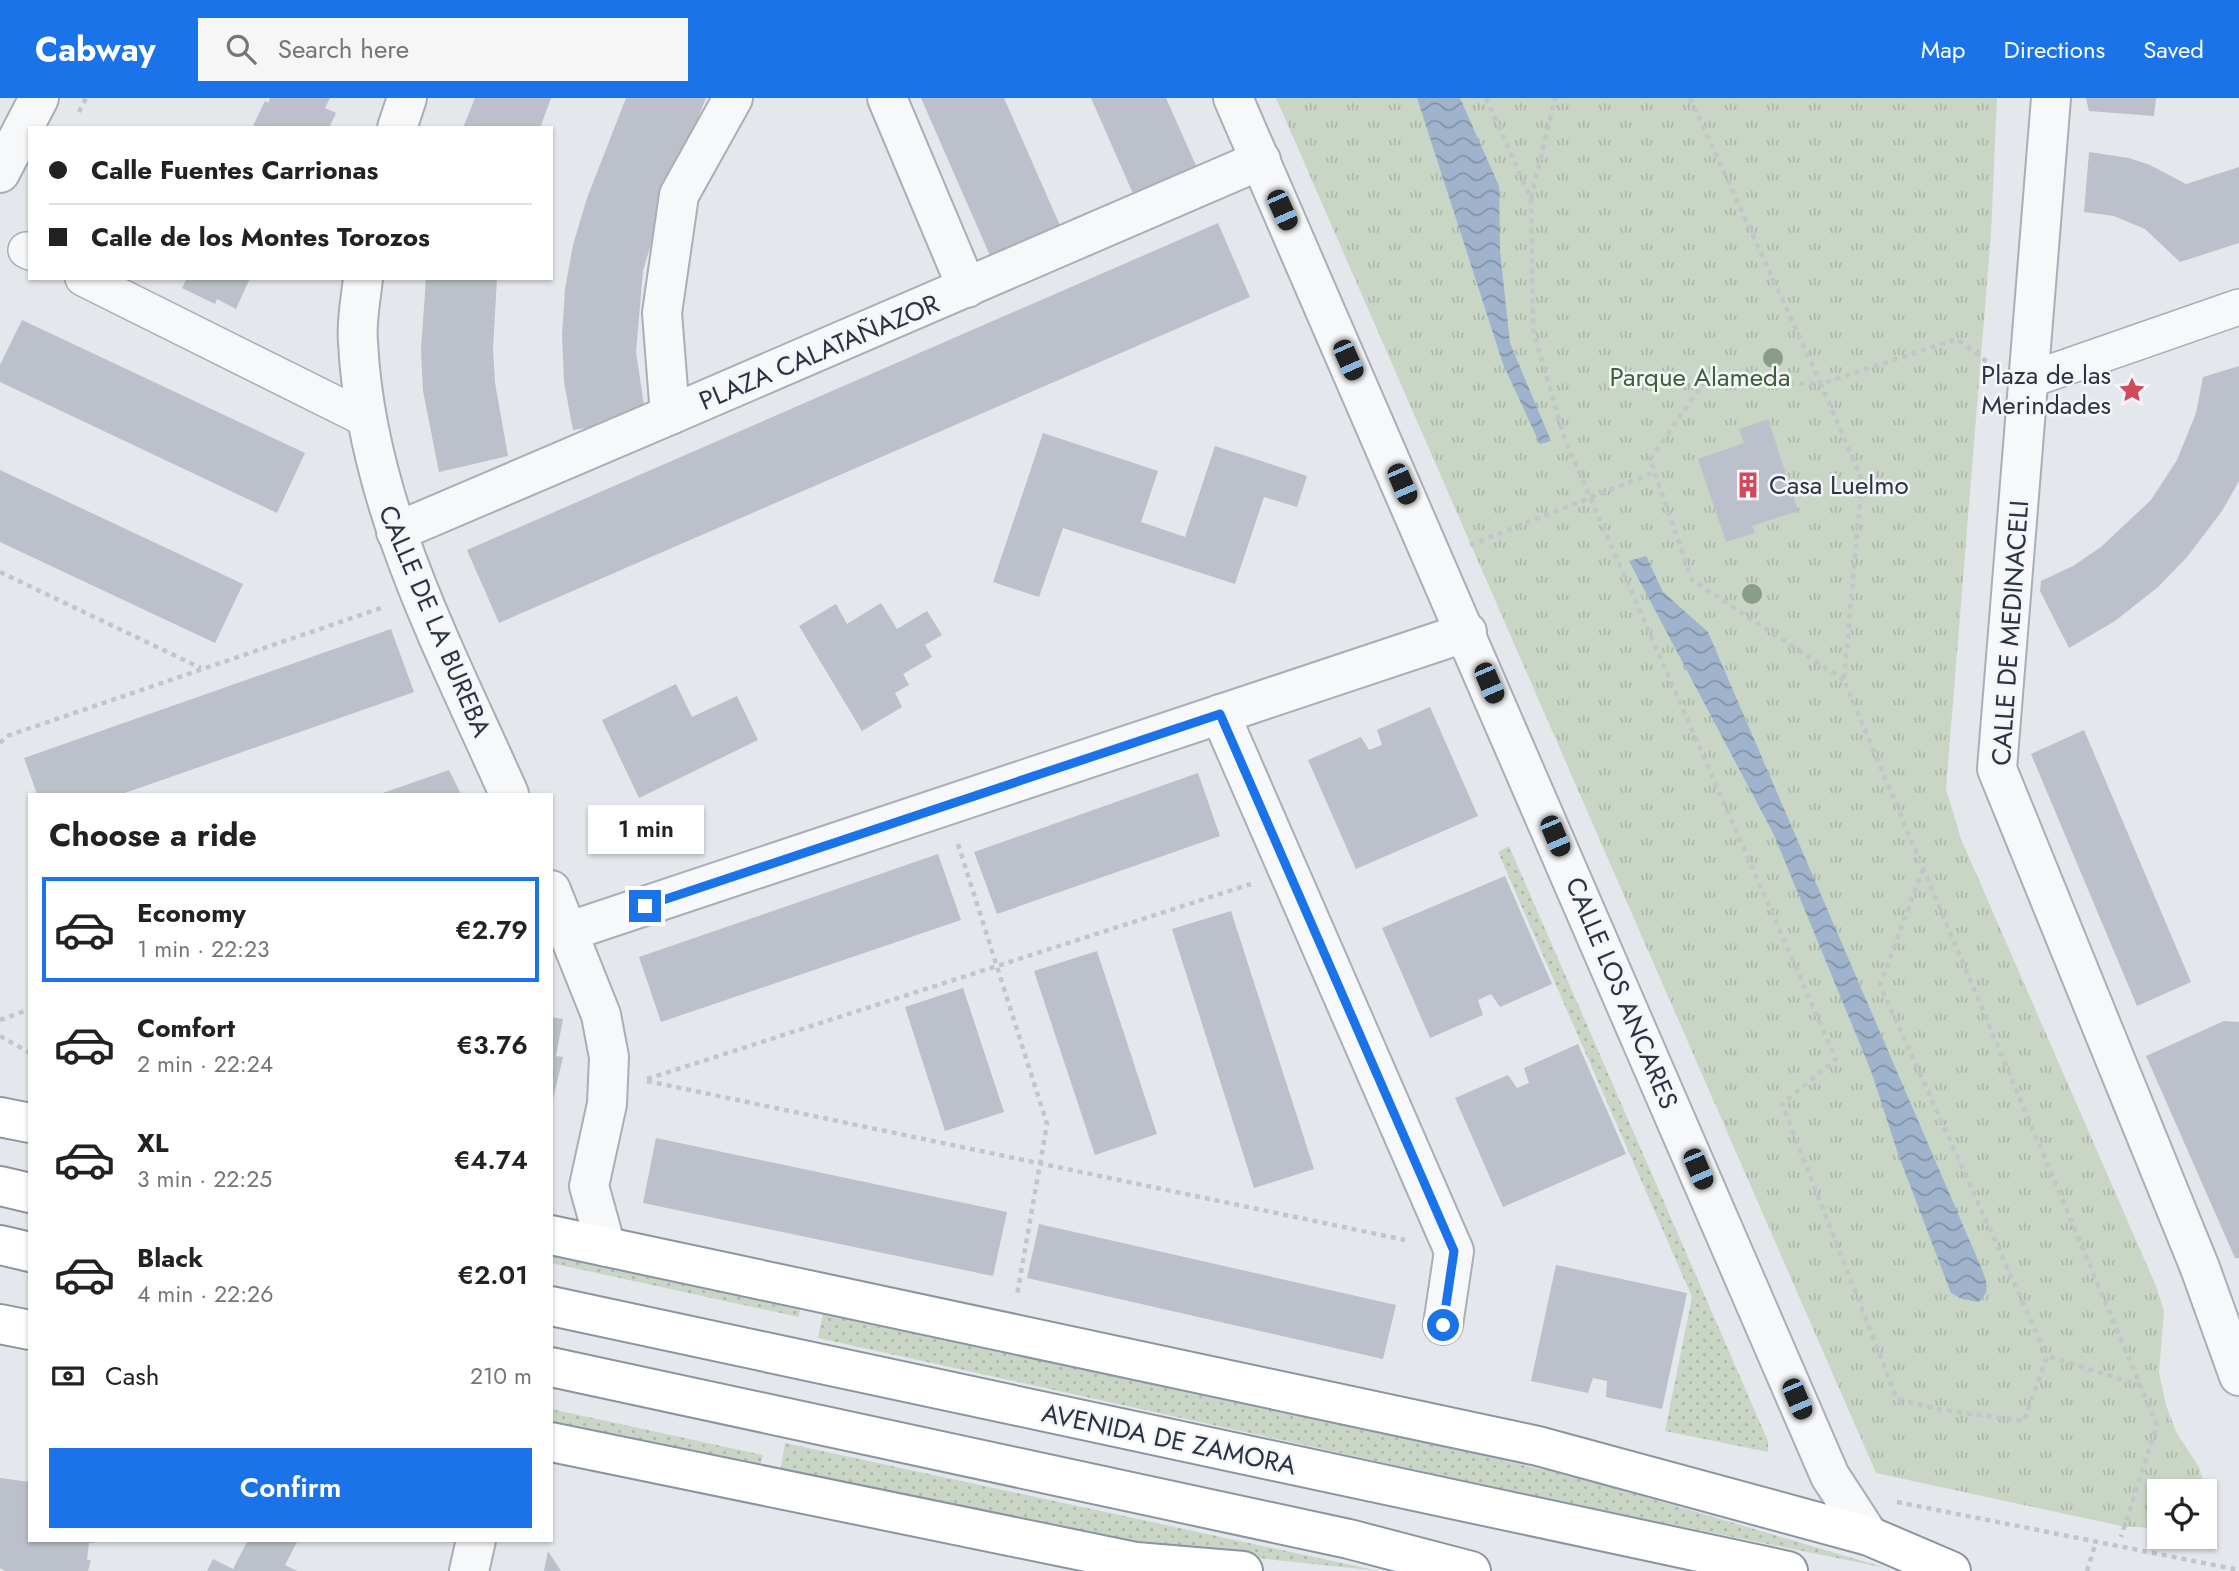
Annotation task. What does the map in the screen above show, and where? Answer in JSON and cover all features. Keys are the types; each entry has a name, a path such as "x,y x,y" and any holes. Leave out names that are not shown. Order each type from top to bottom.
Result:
{"highway":[{"path":"0,1116 28,1123"},
{"path":"0,1186 28,1193"},
{"path":"553,1235 1538,1446 1870,1536 1951,1571"},
{"path":"0,1245 28,1252"},
{"name":"AVENIDA DE ZAMORA","path":"553,1306 1788,1571"},
{"path":"0,1324 28,1330"},
{"path":"553,1367 1349,1539 1471,1571"},
{"path":"553,1442 1136,1562 1243,1571"}],"street":[{"path":"0,173 39,98"},
{"path":"398,126 407,98"},
{"name":"PLAZA CALATAÑAZOR","path":"670,415 662,313 679,195 733,98"},
{"name":"PLAZA CALATAÑAZOR","path":"887,98 967,288"},
{"name":"CALLE LOS ANCARES","path":"1233,98 1467,632 1835,1486 1870,1536"},
{"name":"CALLE DE MEDINACELI","path":"2051,98 1997,769 2200,1268 2239,1376"},
{"name":"PLAZA CALATAÑAZOR","path":"396,532 1261,160"},
{"path":"87,280 366,419"},
{"name":"CALLE DE LA BUREBA","path":"363,280 357,340 366,419 383,499 421,594 509,793"},
{"path":"2029,380 2239,307"},
{"path":"569,932 1467,632"},
{"path":"1220,714 1454,1251 1443,1325"},
{"path":"553,895 601,1015 609,1057 607,1104 589,1186 606,1247"},
{"path":"469,1571 476,1542"}],"path":[{"path":"1486,98 1531,199"},
{"path":"1555,98 1531,199 1533,330 1565,440 1836,1059 1782,1104 1897,1399 1943,1410 2024,1421 2046,1356 1880,985 1923,869"},
{"path":"1690,98 1862,480 1844,680 2157,1424 2121,1536"},
{"path":"1844,680 1692,580 1650,459 1705,381 1821,384 1957,339 2009,378 2029,380"},
{"path":"1434,559 1655,472"},
{"path":"0,572 202,669"},
{"path":"0,743 7,736 421,594"},
{"path":"946,806 1047,1125 1014,1309"},
{"path":"1288,871 999,967 643,1080 1454,1251"},
{"path":"0,1020 28,1010"},
{"path":"0,1036 28,1052"},
{"path":"2046,1356 2140,1385"},
{"path":"1895,1502 2239,1570"},
{"path":"2087,1571 2096,1542"}],"green space":[{"name":"Parque Alameda","path":"1276,98 1997,98 1991,233 1946,789 1961,839 2156,1286 2164,1311 2159,1372 2166,1405 2176,1432 2199,1467 2202,1479 2147,1479 2147,1528 2121,1526 1876,1473"},
{"path":"1509,846 1768,1441 1768,1452 1665,1431 1692,1297 1498,852"},
{"path":"553,1249 801,1301 799,1317 553,1263"},
{"path":"824,1307 1585,1479 1886,1568 1576,1505 818,1338"},
{"path":"553,1409 763,1455 759,1471 553,1427"},
{"path":"785,1443 1379,1571 1116,1543 780,1474"}],"water":[{"path":"1417,98 1460,98 1499,186 1500,251 1510,343 1551,441 1540,444 1503,364"},
{"path":"1646,556 1663,592 1708,632 1981,1267 1986,1290 1978,1302 1962,1299 1951,1293 1898,1154 1871,1071 1774,835 1629,561"}],"building":[{"path":"270,98 330,98 325,108 336,113 330,126 253,126 265,101 268,103"},
{"path":"475,98 551,98 541,126 464,126"},
{"path":"626,98 706,98 659,216 643,271 636,352 646,419 573,430 564,382 562,335 565,289 573,245 587,198"},
{"path":"921,98 1004,98 1065,237 995,267"},
{"path":"1091,98 1166,98 1201,177 1138,205"},
{"path":"2086,98 2156,98 2154,116 2089,111"},
{"path":"2089,152 2129,158 2150,165 2186,184 2239,167 2239,243 2180,262 2145,229 2114,216 2084,212"},
{"path":"1218,223 1250,297 499,623 467,550"},
{"path":"186,280 249,280 236,309 217,299 215,304 182,288"},
{"path":"426,280 497,280 493,349 495,383 508,456 439,472 423,391 421,350"},
{"path":"22,320 305,453 277,513 0,382 0,365"},
{"path":"2239,366 2239,481 2222,511 2187,557 2158,587 2115,621 2069,648 2040,591 2041,581 2073,566 2101,547 2151,500 2177,460 2196,413 2203,377"},
{"name":"Casa Luelmo","path":"1768,419 1798,511 1752,526 1755,533 1726,542 1698,459 1744,443 1739,429"},
{"path":"1043,433 1158,471 1141,522 1185,537 1215,446 1307,476 1297,507 1264,497 1235,584 1063,528 1039,597 993,582"},
{"path":"0,470 243,584 215,643 0,542"},
{"path":"881,603 897,629 927,611 942,635 925,645 932,657 903,674 909,685 895,693 902,707 862,731 799,626 836,604 847,624"},
{"path":"391,629 414,692 125,793 37,793 24,758"},
{"path":"676,684 692,717 737,696 758,740 639,798 602,720"},
{"path":"1430,707 1478,816 1356,869 1308,760 1361,737 1369,750 1382,745 1377,730"},
{"path":"2084,730 2191,982 2137,1006 2031,754"},
{"path":"449,770 460,793 383,793"},
{"path":"1198,773 1220,836 997,914 974,852"},
{"path":"938,854 961,920 661,1022 639,957"},
{"path":"1505,876 1552,984 1500,1007 1491,994 1478,1000 1483,1015 1430,1038 1382,928"},
{"path":"1231,911 1314,1169 1254,1188 1172,929"},
{"path":"1097,951 1157,1134 1095,1155 1034,971"},
{"path":"963,988 1004,1112 945,1131 905,1007"},
{"path":"553,1017 563,1019 556,1056 563,1057 553,1099"},
{"path":"2224,1021 2239,1022 2239,1258 2235,1258 2146,1056"},
{"path":"1578,1044 1626,1154 1503,1207 1455,1098 1508,1075 1517,1088 1529,1083 1524,1068"},
{"path":"656,1138 1007,1212 993,1276 643,1203"},
{"path":"1039,1224 1396,1305 1383,1359 1027,1278"},
{"path":"1556,1265 1687,1293 1662,1409 1606,1397 1607,1381 1593,1378 1588,1393 1531,1381"},
{"path":"0,1478 28,1482 28,1542 94,1542 89,1543 87,1560 91,1560 88,1571 5,1571 0,1568"},
{"path":"247,1542 297,1542 285,1565 297,1571 207,1571 213,1559 233,1569"},
{"path":"548,1551 561,1571 544,1571"}],"place":[{"name":"Plaza de las Merindades","path":"2132,390"},
{"name":"Casa Luelmo","path":"1748,485"}],"route":[{"path":"645,906 1220,714 1454,1251 1443,1325"}]}
